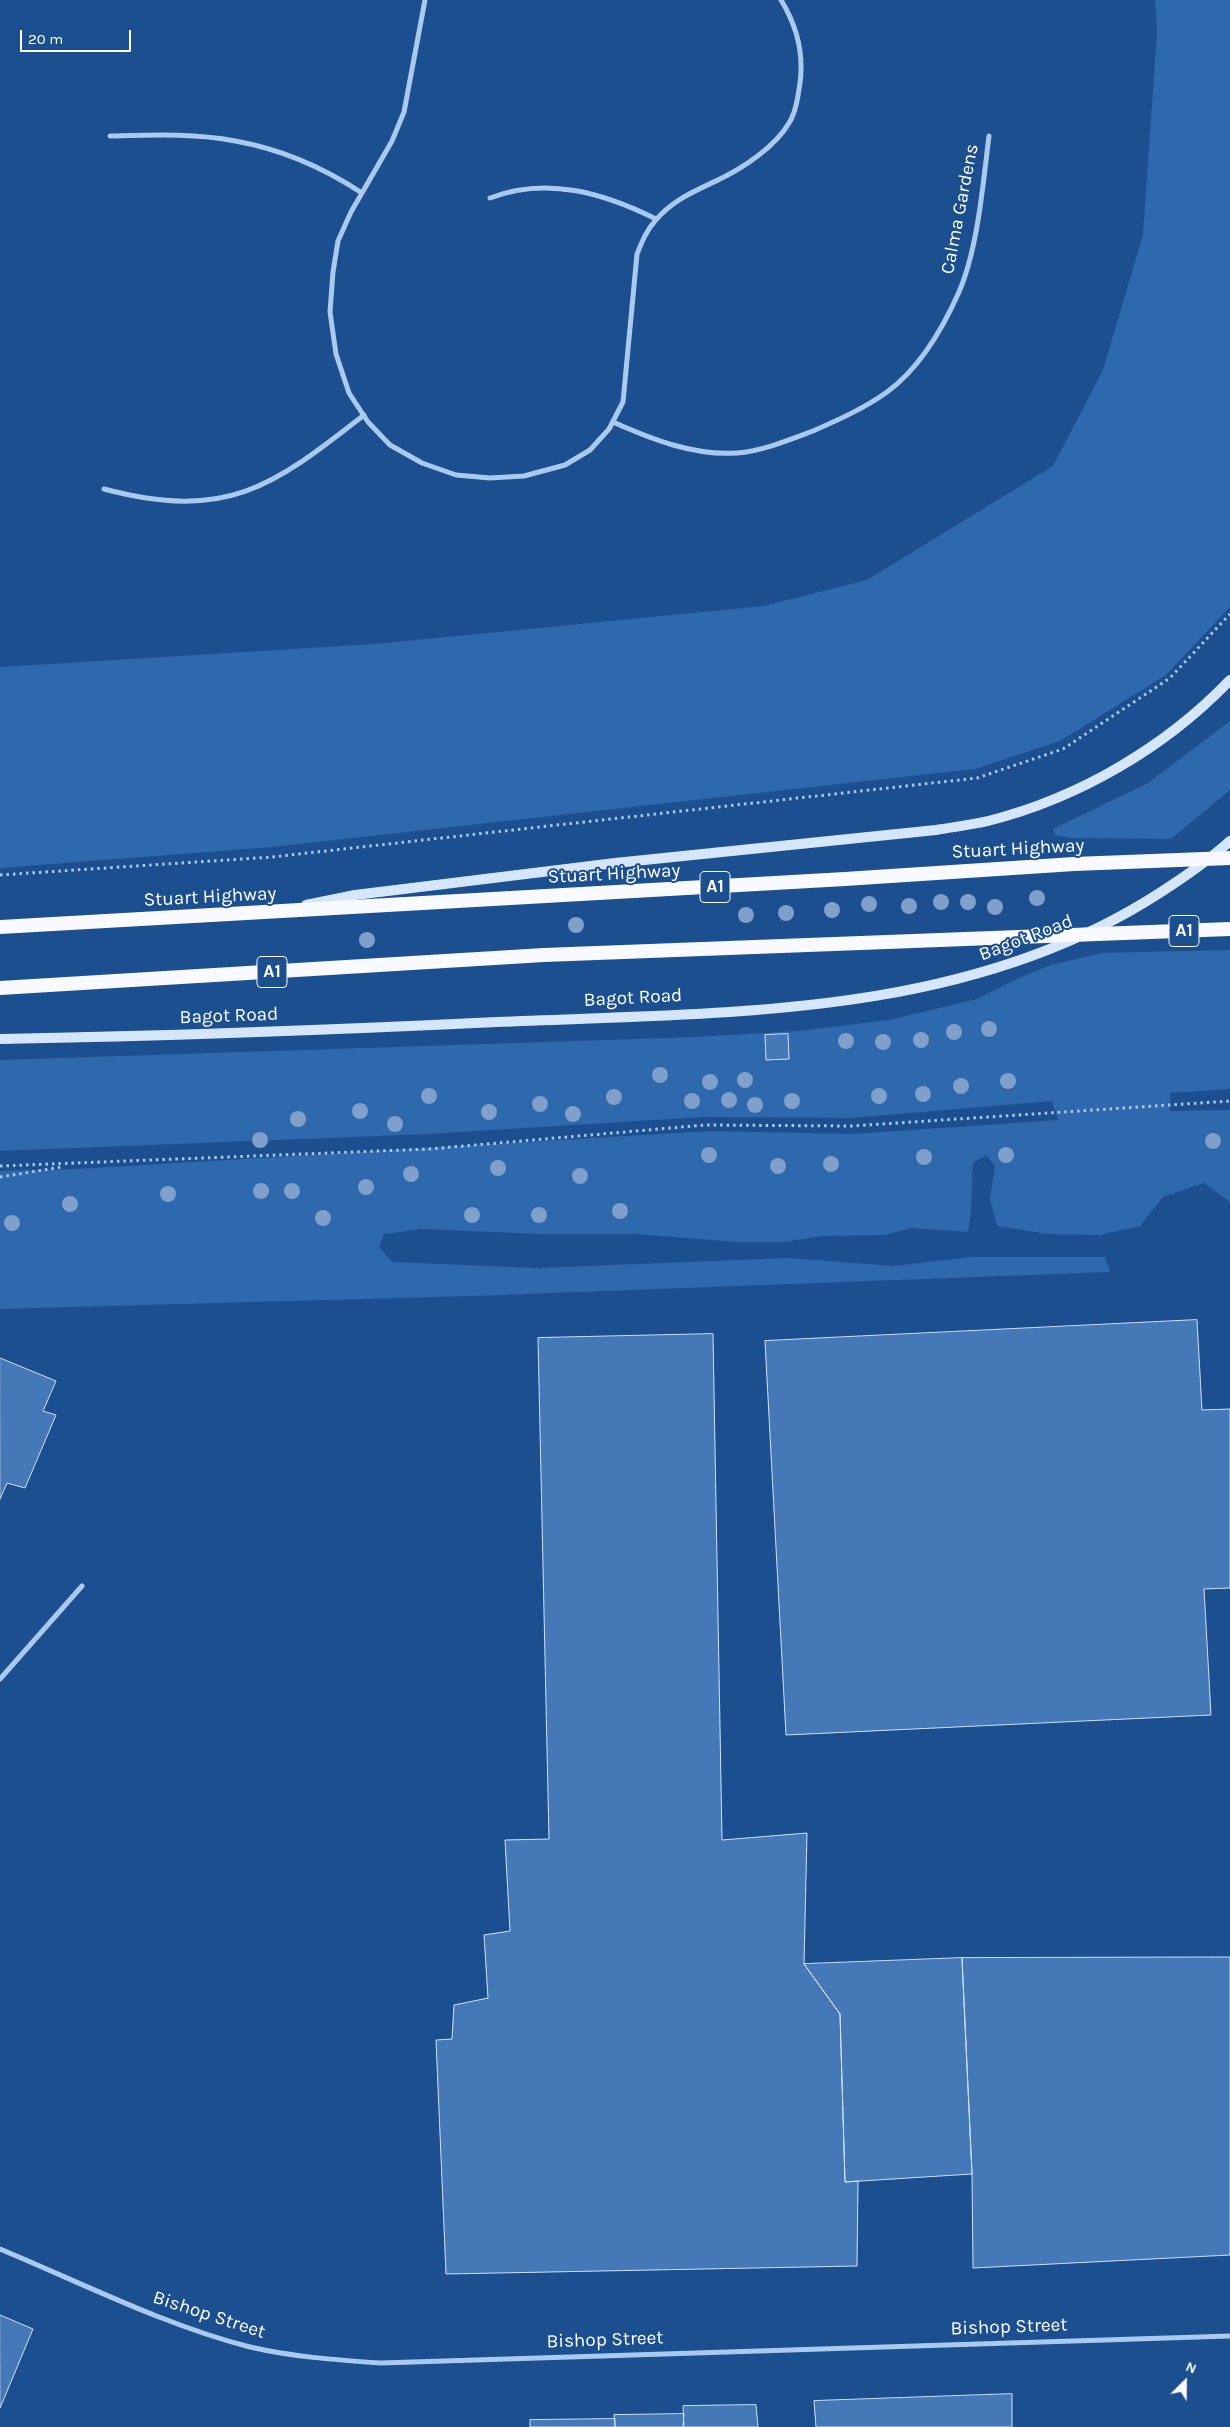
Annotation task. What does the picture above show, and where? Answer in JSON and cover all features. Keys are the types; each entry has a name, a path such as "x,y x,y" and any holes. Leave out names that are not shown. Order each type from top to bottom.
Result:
{"highway":[{"name":"Stuart Highway","path":"0,927 835,880 1074,864 1230,858"},
{"name":"A1","path":"0,988 544,955 1230,929"}],"main road":[{"path":"271,912 355,894 616,863 936,830 987,821 1020,812 1092,782 1166,737 1193,716 1230,680"},
{"name":"Bagot Road","path":"0,1039 220,1035 742,1011 844,1001 912,990 1002,968 1076,939 1129,912 1188,875 1230,841"}],"street":[{"path":"425,0 404,112 392,141 351,212 338,241 330,312 336,354 349,392 364,415 390,445 422,463 456,475 490,478 524,476 565,465 590,450 613,422 623,402 637,254 645,233 656,219 688,194 721,179 753,158 774,141 789,123 798,99 802,72 800,45 793,19 781,0"},
{"path":"110,136 198,136 235,141 274,150 339,178 362,193"},
{"name":"Calma Gardens","path":"613,422 684,448 737,453 794,438 833,422 888,392 927,349 944,322 960,290 971,250 989,136"},
{"path":"490,198 525,187 552,186 624,203 656,219"},
{"path":"104,489 162,500 198,502 230,497 261,486 287,472 364,415"},
{"path":"0,1679 82,1586"},
{"name":"Bishop Street","path":"0,2249 171,2320 249,2346 304,2357 381,2363 1230,2336"}],"path":[{"path":"0,875 272,857 977,778 1063,749 1170,678 1230,614"},
{"path":"0,1166 75,1165 429,1149 705,1125 852,1126 1230,1101"},
{"path":"0,1177 75,1165"}],"shaded area":[{"path":"1155,0 1230,0 1230,607 1166,675 1060,741 975,769 272,847 0,868 0,667 375,644 764,606 867,580 1053,466 1103,370 1143,235 1157,32"},
{"path":"1230,721 1230,790 1171,839 1071,838 1055,835 1053,829 1148,783"},
{"path":"1230,950 1230,1089 1170,1093 1170,1111 1230,1110 1230,1202 1204,1183 1163,1197 1140,1226 1100,1235 1047,1234 997,1226 990,1199 995,1166 986,1155 973,1163 968,1232 911,1228 885,1235 823,1236 784,1242 737,1242 636,1234 538,1234 422,1229 384,1234 379,1247 392,1262 539,1268 788,1258 894,1266 970,1257 1105,1257 1110,1272 472,1296 0,1309 0,1171 76,1169 710,1131 853,1134 1058,1120 1052,1101 851,1118 704,1117 428,1134 0,1151 0,1060 696,1037 799,1031 889,1020 977,999 1019,978 1051,965 1102,953"}],"building":[{"path":"788,1034 789,1059 766,1060 765,1035"},
{"path":"1197,1320 1202,1410 1230,1409 1230,1588 1204,1589 1211,1715 786,1735 765,1341"},
{"path":"713,1334 722,1840 807,1833 804,1964 840,2014 845,2182 858,2181 857,2266 446,2274 436,2040 452,2039 454,2005 488,1998 484,1935 510,1931 505,1840 549,1839 538,1338"},
{"path":"0,1358 56,1381 43,1411 56,1415 25,1488 7,1483 0,1499"},
{"path":"1230,1957 1230,2255 973,2268 972,2174 962,1958"},
{"path":"962,1958 972,2174 845,2182 840,2014 804,1964"},
{"path":"0,2315 33,2329 0,2408"},
{"path":"1012,2394 1012,2427 816,2427 814,2401"},
{"path":"756,2405 758,2427 684,2427 683,2406"},
{"path":"684,2414 683,2427 615,2427 614,2415"},
{"path":"615,2419 615,2427 530,2427 530,2420"}]}
